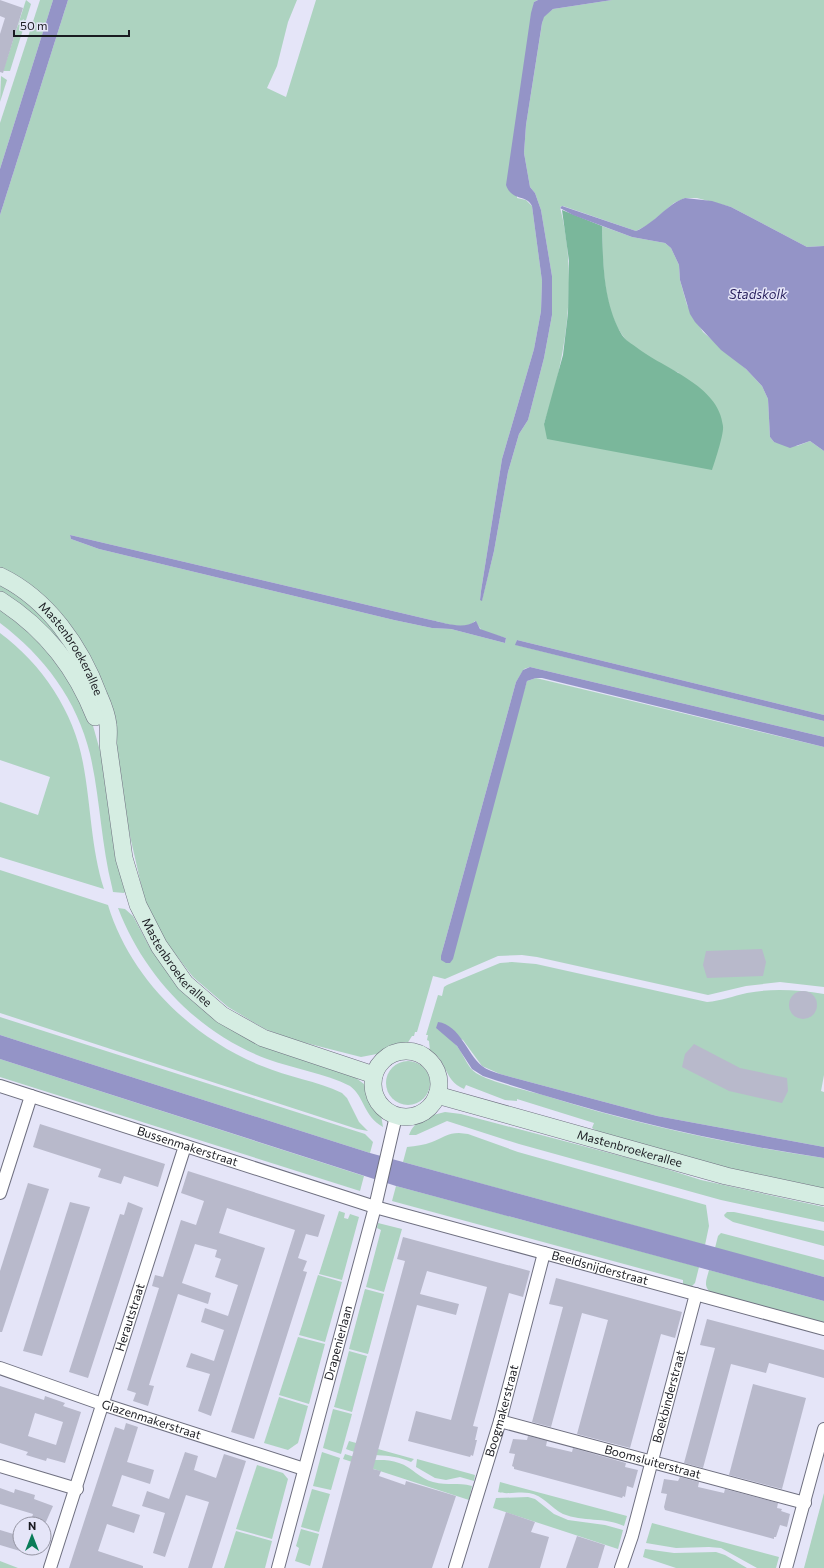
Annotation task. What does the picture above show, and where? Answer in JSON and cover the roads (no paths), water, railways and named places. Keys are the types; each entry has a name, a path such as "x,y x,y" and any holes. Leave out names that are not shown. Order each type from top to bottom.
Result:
{"main road":[{"name":"Mastenbroekerallee","path":"0,576 23,590 43,607 72,640 94,682 108,725 108,744 124,858 138,905 159,946 185,983 222,1015 263,1038 374,1075"},
{"name":"Mastenbroekerallee","path":"0,600 26,618 60,653 87,696 108,744"},
{"path":"401,1052 411,1052 428,1060 434,1067 438,1076 439,1086 437,1095 432,1104 425,1111 416,1116 406,1118 396,1116 379,1105 374,1096 372,1086 374,1075 378,1066 388,1057 401,1052"},
{"name":"Mastenbroekerallee","path":"437,1095 726,1176 824,1198"}],"street":[{"name":"Bussenmakerstraat","path":"0,1086 375,1207"},
{"path":"0,1193 31,1096"},
{"name":"Drapenierlaan","path":"278,1568 390,1150 396,1116"},
{"name":"Herautstraat","path":"50,1568 185,1146"},
{"name":"Beeldsnijderstraat","path":"375,1207 824,1329"},
{"name":"Boogmakerstraat","path":"455,1568 500,1421 544,1253"},
{"name":"Boekbinderstraat","path":"621,1568 696,1294"},
{"name":"Glazenmakerstraat","path":"0,1368 102,1404 304,1469"},
{"name":"Boomsluiterstraat","path":"500,1421 805,1503"},
{"path":"786,1568 824,1429"},
{"path":"0,1466 76,1489"}],"water":[{"path":"53,0 68,0 0,215 0,169"},
{"path":"538,0 612,0 553,9 544,17 542,23 526,125 524,153 530,187 535,193 541,210 552,276 552,315 544,358 528,420 519,434 508,472 494,551 482,601 480,600 481,591 502,459 534,349 541,311 542,281 532,206 526,200 512,194 506,185 531,13 534,2"},
{"name":"Stadskolk","path":"685,198 712,201 731,207 807,247 824,246 824,451 810,441 790,448 774,442 770,437 768,399 762,386 746,369 721,350 695,322 690,314 680,280 679,265 671,248 665,243 632,237 573,215 560,208 562,206 636,231 643,228 672,205"},
{"path":"70,535 448,624 466,625 476,621 480,629 506,638 505,643 451,629 432,628 394,620 99,549 71,539"},
{"path":"517,640 824,715 824,721 515,645"},
{"path":"530,667 824,737 824,747 542,678 527,681 453,959 450,963 446,963 441,960 441,956 516,682 523,670"},
{"path":"438,1022 446,1024 452,1028 477,1061 493,1072 657,1116 824,1147 824,1158 737,1143 609,1114 483,1076 472,1069 457,1046 436,1028"},
{"path":"0,1035 370,1153 824,1277 824,1301 396,1186 0,1059"}]}
